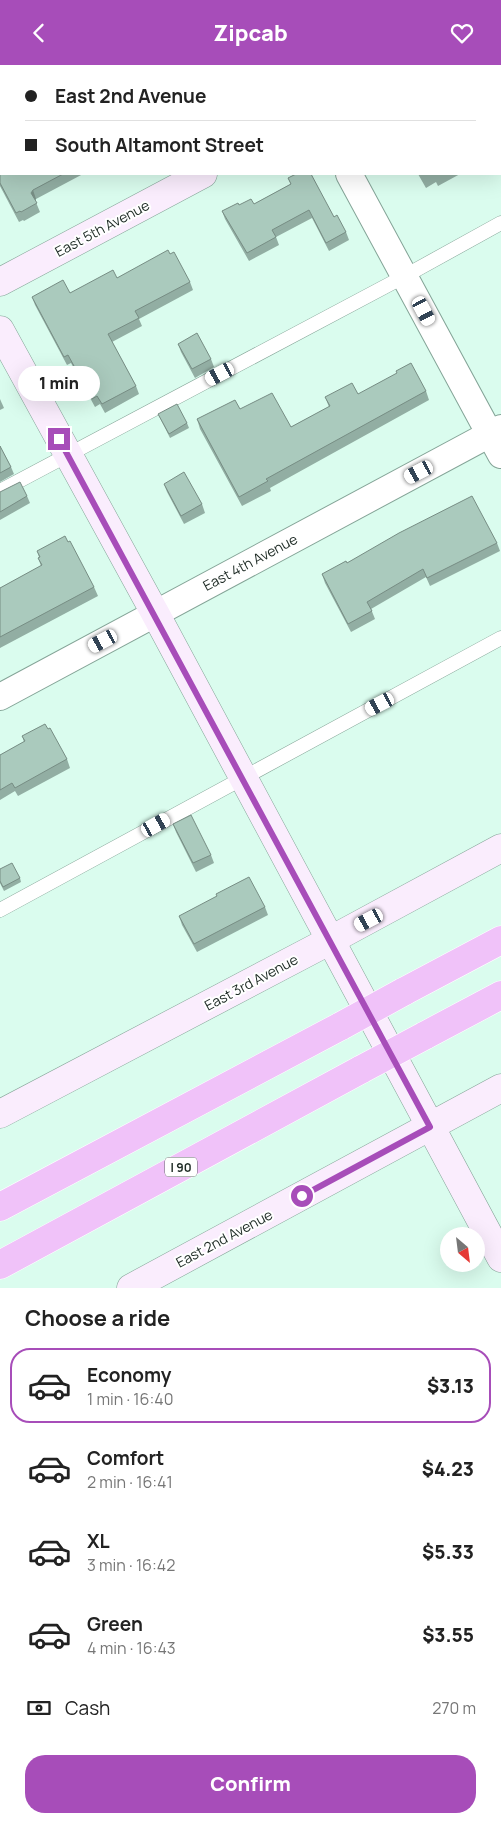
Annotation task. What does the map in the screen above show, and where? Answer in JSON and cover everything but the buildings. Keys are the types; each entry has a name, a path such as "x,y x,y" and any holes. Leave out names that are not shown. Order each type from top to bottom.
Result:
{"highway":[{"path":"0,1207 501,940"},
{"name":"I 90","path":"0,1265 501,995"}],"street":[{"name":"East 5th Avenue","path":"0,282 201,175"},
{"path":"350,175 497,439"},
{"path":"0,330 501,1258"},
{"name":"East 4th Avenue","path":"0,697 154,613 497,439"},
{"name":"East 3rd Avenue","path":"0,1114 330,941 501,848"},
{"name":"East 2nd Avenue","path":"131,1288 501,1088"}],"lane":[{"path":"0,491 501,223"},
{"path":"0,909 501,638"}],"route":[{"path":"59,439 430,1127 302,1196"}]}
